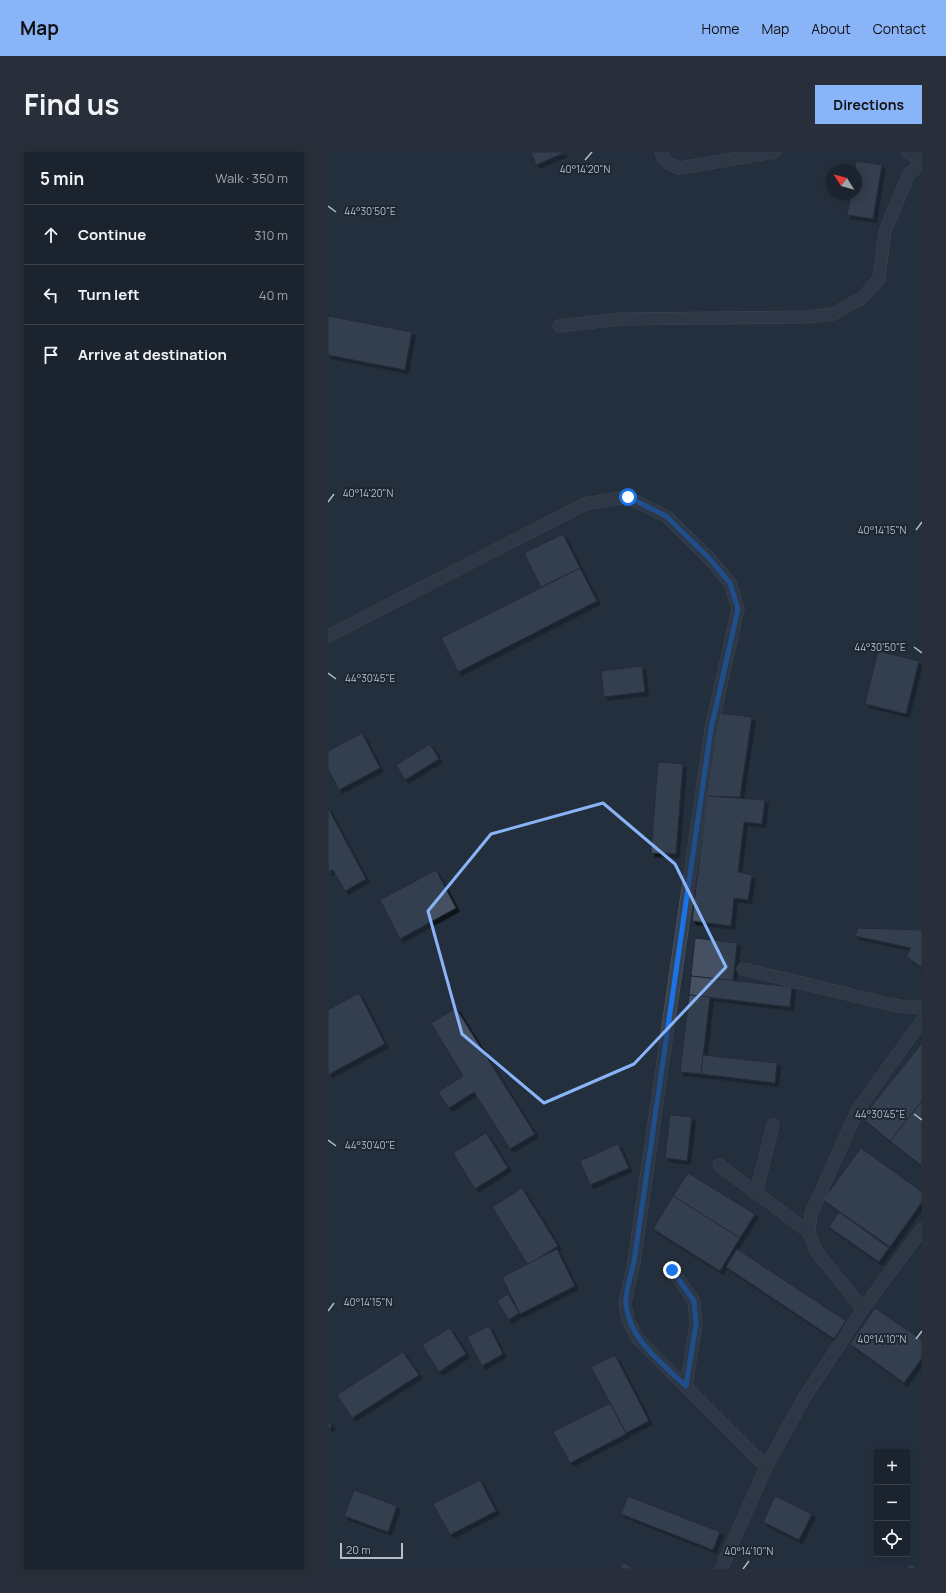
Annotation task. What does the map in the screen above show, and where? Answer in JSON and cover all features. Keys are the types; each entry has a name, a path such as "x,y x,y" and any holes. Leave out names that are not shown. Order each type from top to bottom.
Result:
{"lane":[{"path":"661,152 661,155 669,164 680,168 774,152"},
{"path":"559,326 620,319 808,317 833,314 862,298 879,279 885,231 909,174 922,162 908,152"},
{"path":"328,636 585,504 628,497 666,516 709,558 730,583 738,609 711,729 634,1262 625,1303 628,1320 638,1339 766,1467"},
{"path":"743,969 889,1004 905,1007 922,1007"},
{"path":"863,1309 816,1251 809,1232 811,1214 858,1109 922,1021"},
{"path":"756,1193 773,1126"},
{"path":"719,1165 809,1232"},
{"path":"721,1569 766,1467 804,1398 863,1309 922,1229"},
{"path":"672,1270 694,1301 696,1324 686,1386"}],"highlighted area":[{"path":"603,803 675,864 726,967 634,1064 544,1103 462,1034 428,911 491,834"}],"building":[{"path":"531,152 566,152 536,165"},
{"path":"856,161 882,165 873,219 847,215 850,200 862,200 862,164 856,164"},
{"path":"328,316 412,332 405,370 328,355"},
{"path":"563,534 580,568 541,587 524,553"},
{"path":"580,568 597,601 458,672 441,638"},
{"path":"878,651 919,661 906,714 865,704"},
{"path":"642,666 645,692 604,697 601,671"},
{"path":"718,713 752,717 740,797 707,796"},
{"path":"362,733 380,768 339,790 328,769 328,751"},
{"path":"430,744 439,759 405,780 396,765"},
{"path":"658,762 683,764 676,854 651,853"},
{"path":"707,796 765,800 762,824 744,822 738,872 752,875 748,900 734,898 731,926 692,921"},
{"path":"328,808 366,879 345,891 333,870 328,872"},
{"path":"436,870 456,908 400,939 380,900"},
{"path":"858,928 922,930 922,968 906,956 911,948 855,936"},
{"path":"695,938 737,943 733,981 691,976"},
{"path":"691,976 792,987 790,1007 689,995"},
{"path":"359,993 385,1044 328,1075 328,1010"},
{"path":"689,995 710,997 701,1074 680,1072"},
{"path":"456,1008 535,1134 510,1149 474,1092 449,1108 438,1092 463,1076 431,1023"},
{"path":"922,1043 922,1101 890,1141 862,1118"},
{"path":"703,1055 777,1063 775,1083 701,1074"},
{"path":"922,1101 922,1166 890,1141"},
{"path":"670,1115 692,1117 687,1161 665,1158"},
{"path":"486,1133 508,1168 475,1189 453,1153"},
{"path":"618,1144 629,1168 590,1185 580,1161"},
{"path":"861,1148 922,1192 922,1202 890,1247 823,1200"},
{"path":"688,1173 755,1214 740,1238 673,1196"},
{"path":"522,1188 558,1246 528,1265 492,1207"},
{"path":"673,1196 740,1238 720,1271 653,1229"},
{"path":"839,1212 889,1248 879,1262 829,1227"},
{"path":"557,1249 575,1286 520,1314 502,1277"},
{"path":"737,1249 846,1321 834,1339 726,1267"},
{"path":"508,1294 519,1313 509,1320 497,1301"},
{"path":"875,1308 922,1340 922,1358 904,1383 850,1344"},
{"path":"489,1326 503,1354 482,1366 467,1337"},
{"path":"450,1328 466,1354 439,1372 422,1345"},
{"path":"403,1352 419,1375 352,1418 337,1395"},
{"path":"615,1355 649,1421 626,1433 591,1367"},
{"path":"610,1403 626,1434 570,1463 553,1432"},
{"path":"328,1420 332,1426 328,1429"},
{"path":"480,1480 496,1511 450,1535 433,1504"},
{"path":"354,1490 397,1506 388,1532 344,1516"},
{"path":"628,1496 720,1532 713,1550 621,1514"},
{"path":"775,1496 812,1514 799,1540 763,1522"},
{"path":"623,1563 635,1569 620,1569"},
{"path":"910,1564 918,1569 906,1569"}],"route":[{"path":"628,497 666,516 709,558 730,583 738,609 711,729 634,1262 625,1303 628,1320 638,1339 686,1386 696,1324 694,1301 672,1270"}]}
